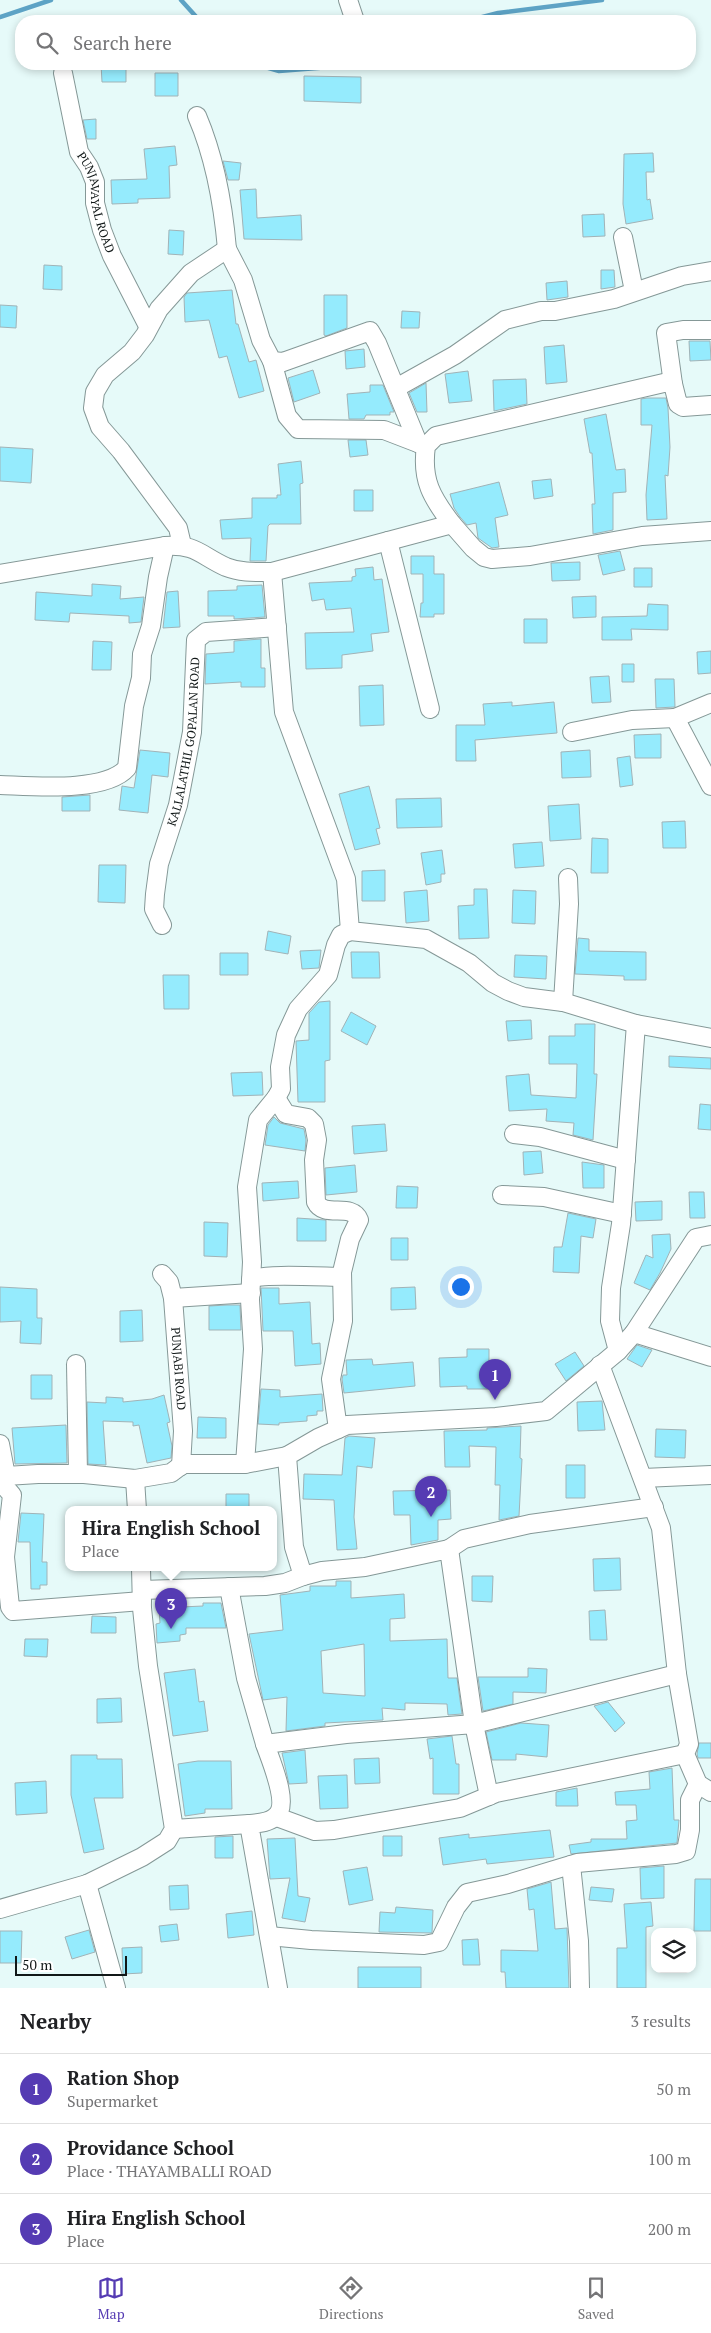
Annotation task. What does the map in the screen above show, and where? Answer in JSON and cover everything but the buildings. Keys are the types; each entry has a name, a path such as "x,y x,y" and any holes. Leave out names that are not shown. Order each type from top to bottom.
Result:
{"street":[{"path":"348,0 354,15"},
{"name":"PUNJAVAYAL ROAD","path":"63,74 79,152 89,166 95,182 95,203 102,230 112,256 148,326"},
{"path":"197,116 210,147 225,219 227,249 243,280 261,340 272,361 287,416 298,429 384,430 422,444 436,436 664,383 673,384"},
{"path":"624,237 634,291"},
{"path":"182,545 178,528 100,427 93,408 95,392 104,374 132,352 145,335 148,326 159,309 191,273 227,249"},
{"path":"396,388 455,355 505,320 541,311 555,311 586,305 682,276 711,271"},
{"path":"711,330 683,330 666,333 673,384 678,404 682,407 711,405"},
{"path":"272,361 283,362 370,332 378,343 422,444 425,474 434,500 473,548 484,557 492,559 530,556 642,536 711,532"},
{"path":"0,574 165,546 182,545 194,548 226,567 241,571 272,572 452,524"},
{"path":"388,541 430,709"},
{"path":"0,785 58,786 102,781 121,775 127,768 134,706 141,678 142,654 151,626 158,576 165,546"},
{"path":"272,572 284,712 346,879 350,931"},
{"name":"KALLALATHIL GOPALAN ROAD","path":"162,925 154,909 155,894 159,864 178,805 192,732 196,640 206,632 277,627"},
{"path":"572,732 632,720 675,718 711,703"},
{"path":"675,718 711,786"},
{"path":"563,1002 569,904 568,878"},
{"path":"245,1464 254,1349 247,1187 252,1146 258,1120 281,1089 280,1067 286,1035 298,1010 328,975 336,944 342,935 350,931 426,939 469,963 493,983 508,991 524,996 563,1002 636,1024 711,1037"},
{"path":"618,1351 610,1322 612,1288 622,1214 636,1024"},
{"path":"276,1098 286,1114 308,1118 314,1124 318,1140 314,1160 318,1206 324,1209 350,1212 357,1216 359,1220 346,1251 342,1277 343,1321 331,1379 338,1429"},
{"path":"514,1134 550,1139 626,1160"},
{"path":"502,1195 544,1197 622,1214"},
{"path":"2,1480 78,1474 135,1479 171,1473 181,1466 245,1464 287,1456 347,1425 496,1417 546,1410 618,1351 634,1333 696,1238 711,1235"},
{"name":"PUNJABI ROAD","path":"162,1274 169,1282 173,1298 183,1431 181,1466"},
{"path":"251,1286 255,1276 342,1277"},
{"path":"173,1298 251,1286"},
{"path":"634,1333 711,1357"},
{"path":"76,1364 78,1474"},
{"path":"600,1366 662,1528 677,1674 689,1744 685,1754"},
{"path":"0,1444 2,1480 12,1495 4,1572 10,1607 13,1611 142,1596 285,1583 322,1571 366,1566 449,1549 464,1539 530,1524 654,1507"},
{"path":"287,1456 294,1547 303,1576"},
{"path":"643,1478 711,1474"},
{"path":"135,1479 137,1506"},
{"path":"449,1549 474,1724 490,1796"},
{"path":"0,1909 87,1884 142,1857 167,1842 174,1829 148,1666 141,1571"},
{"path":"174,1829 265,1822 277,1817 282,1808 281,1795 246,1678 230,1587"},
{"path":"265,1744 346,1734 474,1724 677,1674"},
{"path":"269,1936 311,1940 424,1945 439,1942 456,1907 467,1893 508,1884 571,1865 624,1857 676,1854 686,1851 690,1830 690,1800 704,1788 685,1754"},
{"path":"277,1817 315,1831 334,1830 460,1808 490,1796 685,1754"},
{"path":"249,1824 278,1988"},
{"path":"571,1865 577,1905 580,1988"},
{"path":"87,1884 116,1988"}],"waterway":[{"path":"0,17 51,0"},
{"path":"181,0 195,15"},
{"path":"490,15 602,0"},
{"path":"276,70 292,70"}],"place":[{"name":"Ration Shop","path":"495,1400"},
{"name":"Providance School","path":"431,1517"},
{"name":"Hira English School","path":"171,1629"}]}
